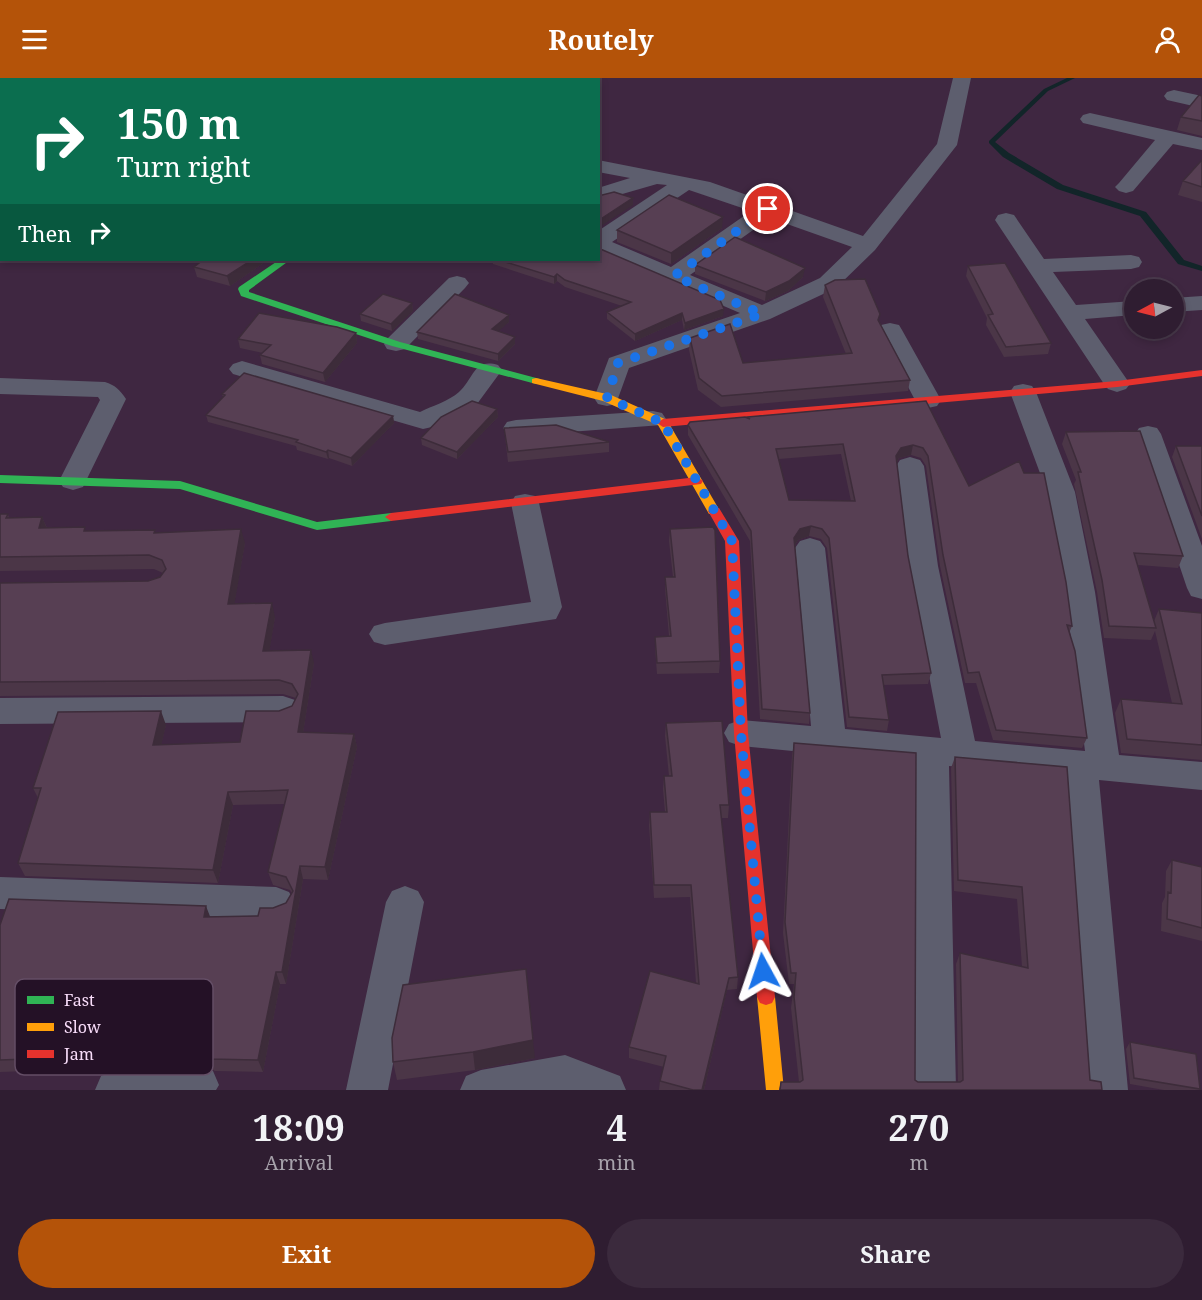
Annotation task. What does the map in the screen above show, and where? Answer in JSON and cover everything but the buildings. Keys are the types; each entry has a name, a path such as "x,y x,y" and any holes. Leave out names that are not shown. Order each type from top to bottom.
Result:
{"street":[{"path":"607,398 618,363 762,314 828,283 867,245 947,145 962,78"},
{"path":"1174,96 1202,102"},
{"path":"1090,119 1202,144"},
{"path":"1126,187 1169,136"},
{"path":"600,166 703,186 867,245"},
{"path":"600,194 656,177"},
{"path":"600,242 686,182"},
{"path":"674,276 768,209"},
{"path":"1006,220 1117,384"},
{"path":"600,244 762,314"},
{"path":"284,261 243,289 245,294 396,344 489,370 607,398 658,421 697,481 732,541 741,733 774,1090"},
{"path":"1038,266 1131,262"},
{"path":"396,344 457,284"},
{"path":"1184,304 1202,303"},
{"path":"1071,313 1124,309"},
{"path":"890,330 928,400"},
{"path":"242,369 423,422 468,398 489,370"},
{"path":"508,429 658,421 928,400 1117,384 1202,373"},
{"path":"0,386 105,390 113,399 74,481"},
{"path":"1023,392 1061,492 1080,592 1092,765 1107,1090"},
{"path":"1148,434 1202,588"},
{"path":"910,466 946,751 935,1090"},
{"path":"0,479 180,485 316,526 697,481"},
{"path":"384,634 545,611 548,607 525,503"},
{"path":"810,548 829,740"},
{"path":"0,711 283,709"},
{"path":"741,733 1202,776"},
{"path":"0,892 276,903"},
{"path":"367,1090 405,902"},
{"path":"481,1090 565,1076 605,1090"},
{"path":"116,1090 198,1085"}],"waterway":[{"path":"1072,78 1046,90 991,142 1006,155 1060,187 1143,214 1181,262 1202,269"}],"traffic: fast":[{"path":"284,261 243,289 245,294 396,344 536,381"},
{"path":"0,479 180,485 317,526 391,517"}],"traffic: slow":[{"path":"536,381 607,398 663,423 714,511"},
{"path":"766,997 775,1090"}],"traffic: jam":[{"path":"663,423 1117,384 1202,373"},
{"path":"391,517 697,481"},
{"path":"714,511 732,541 741,733 766,997"}],"route":[{"path":"763,971 741,733 732,541 663,423 607,398 618,363 762,314 674,276 768,209"}]}
